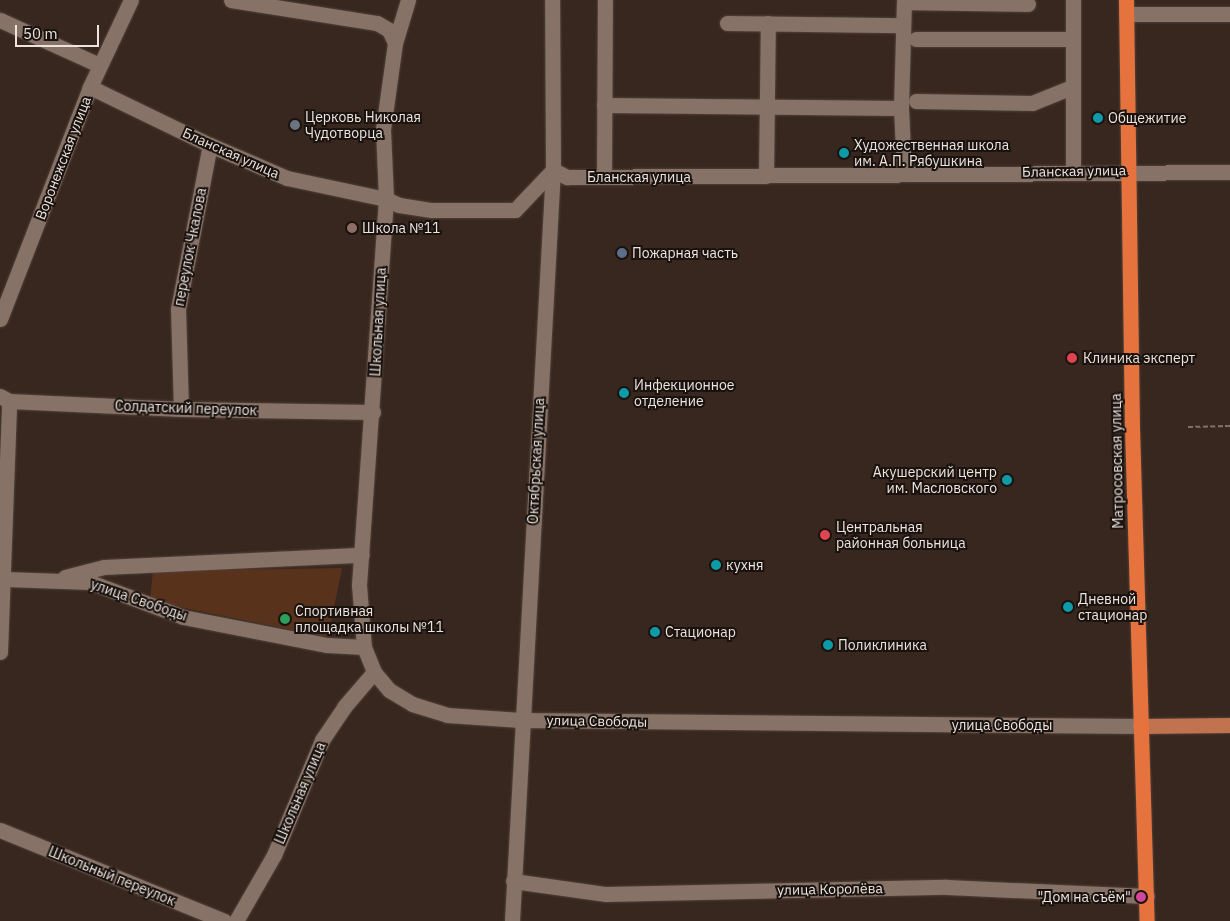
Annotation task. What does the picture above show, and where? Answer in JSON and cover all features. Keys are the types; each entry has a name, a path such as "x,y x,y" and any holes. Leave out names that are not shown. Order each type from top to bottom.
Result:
{"highway":[{"name":"Матросовская улица","path":"1126,7 1127,171 1140,726 1147,921"}],"main road":[{"name":"улица Свободы","path":"1140,726 1230,725"}],"street":[{"name":"Воронежская улица","path":"0,319 99,64 131,0"},
{"path":"231,0 377,23 389,30 395,42"},
{"name":"Школьная улица","path":"364,647 359,601 386,199 383,129 395,42 408,0"},
{"name":"Октябрьская улица","path":"512,921 521,720 553,170 552,0"},
{"path":"604,177 605,0"},
{"path":"1072,172 1073,0"},
{"path":"904,173 901,108 904,2 1028,4"},
{"path":"1126,7 1230,14"},
{"path":"0,20 99,64"},
{"path":"727,23 903,25"},
{"path":"766,176 768,23"},
{"path":"916,38 1072,39"},
{"name":"Бланская улица","path":"90,87 210,145 287,178 386,199 399,205 432,210 516,210 553,170 567,177 1127,171 1230,172"},
{"path":"916,101 1032,103 1072,87"},
{"path":"604,105 901,108"},
{"name":"переулок Чкалова","path":"181,409 178,309 210,145"},
{"path":"0,652 5,579 4,398"},
{"name":"Солдатский переулок","path":"4,398 181,409 373,412"},
{"path":"59,579 104,567 362,555"},
{"name":"улица Свободы","path":"5,579 59,579 110,587 156,609 183,617 327,645 364,647 374,672 389,690 412,704 447,715 521,720 1140,726"},
{"name":"Школьная улица","path":"236,921 274,855 322,740 344,707 374,672"},
{"name":"Школьный переулок","path":"0,830 224,921"},
{"name":"улица Королёва","path":"513,882 606,894 947,887 1146,896"}],"path":[{"path":"1188,426 1230,426"}],"shaded area":[{"name":"Спортивная площадка школы №11","path":"342,568 328,637 150,601 153,571"}],"place":[{"name":"Общежитие","path":"1098,118"},
{"name":"Церковь Николая Чудотворца","path":"295,125"},
{"name":"Художественная школа им. А.П. Рябушкина","path":"844,153"},
{"name":"Школа №11","path":"352,228"},
{"name":"Пожарная часть","path":"622,253"},
{"name":"Клиника эксперт","path":"1072,358"},
{"name":"Инфекционное отделение","path":"624,393"},
{"name":"Акушерский центр им. Масловского","path":"1007,480"},
{"name":"Центральная районная больница","path":"825,535"},
{"name":"кухня","path":"716,565"},
{"name":"Дневной стационар","path":"1068,607"},
{"name":"Спортивная площадка школы №11","path":"285,619"},
{"name":"Стационар","path":"655,632"},
{"name":"Поликлиника","path":"828,645"},
{"name":"\"Дом на съём\"","path":"1141,897"}]}
